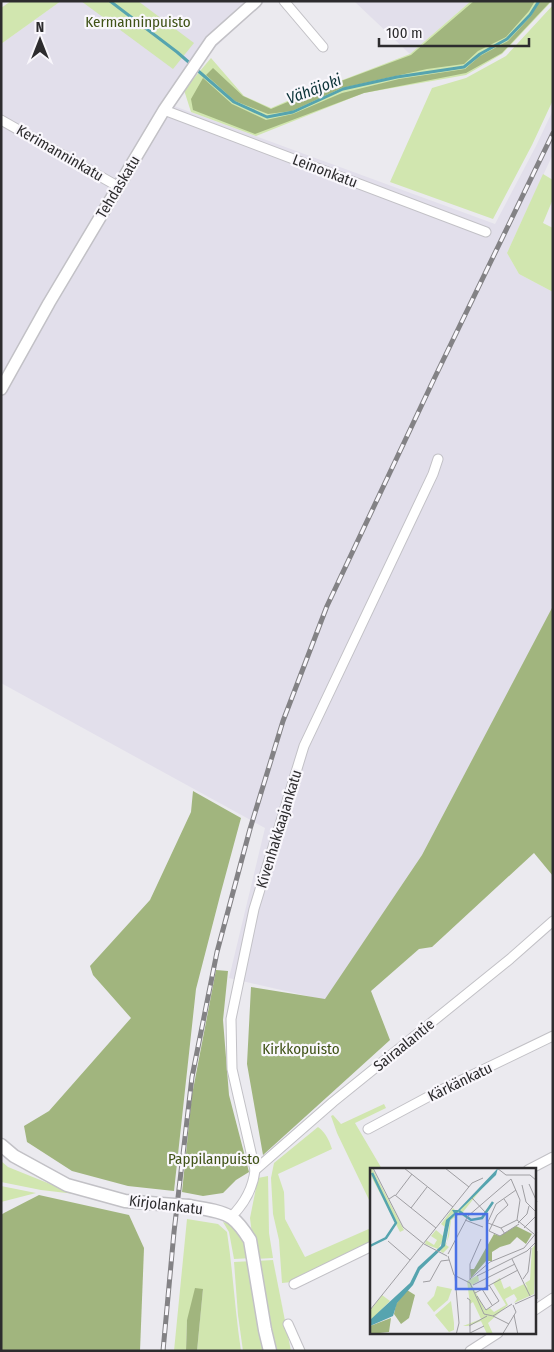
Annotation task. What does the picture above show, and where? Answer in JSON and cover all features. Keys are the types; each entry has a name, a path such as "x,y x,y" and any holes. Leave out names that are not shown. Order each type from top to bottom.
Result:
{"main road":[{"name":"Kirjolankatu","path":"1,1145 14,1156 67,1185 161,1204 212,1210 231,1217"},
{"path":"231,1217 244,1230 250,1240 270,1351"}],"street":[{"name":"Tehdaskatu","path":"1,389 48,303 164,110 211,41 256,1"},
{"path":"284,1 323,47"},
{"name":"Leinonkatu","path":"164,110 486,232"},
{"name":"Kerimanninkatu","path":"1,120 119,187"},
{"name":"Kivenhakkaajankatu","path":"231,1217 246,1199 255,1170 232,1069 231,1019 254,909 304,746 438,459"},
{"name":"Sairaalantie","path":"255,1170 334,1102 510,959 553,921"},
{"name":"Kärkänkatu","path":"368,1129 439,1091 553,1036"},
{"path":"532,1168 553,1157"},
{"path":"294,1284 370,1247"},
{"path":"536,1309 553,1298"},
{"path":"288,1324 300,1351"},
{"path":"470,1351 496,1334"}],"shaded area":[{"path":"61,1 265,1 208,54 174,106 495,224 553,110 553,154 507,253 519,274 553,292 553,607 422,855 325,1000 229,978 265,828 1,683 1,44"},
{"path":"354,1 471,1 410,54"}],"green space":[{"name":"Kermanninpuisto","path":"11,1 61,1 1,44 1,8"},
{"name":"Kermanninpuisto","path":"81,1 138,1 194,43 173,69"},
{"path":"471,1 552,1 502,54 466,75 364,93 256,136 191,112 184,90 211,58 244,96 271,108 308,92 410,54"},
{"path":"474,1 535,1 529,11 506,37 478,51 464,64 427,69 342,88 292,111 268,114 235,101 206,75 213,68 243,96 271,109 411,55"},
{"path":"539,1 551,1 502,53 466,73 364,93 255,134 193,110 191,99 203,78 232,104 266,120 293,114 342,93 399,79 465,69 480,56 508,41 531,16"},
{"path":"553,5 553,100 532,145 493,219 390,182 432,88 466,78 506,56"},
{"path":"543,174 553,180 553,199 543,223 553,228 553,292 519,274 507,253"},
{"name":"Kirkkopuisto","path":"553,606 553,876 534,853 432,947 419,949 371,991 390,1040 263,1155 247,1064 251,987 325,999 422,855"},
{"path":"193,791 241,818 196,989 174,1191 128,1186 72,1171 27,1142 24,1126 49,1111 131,1018 93,975 90,966 150,900 191,812"},
{"name":"Pappilanpuisto","path":"216,970 228,971 223,1020 229,1095 249,1172 236,1180 223,1193 203,1196 182,1192 192,1095"},
{"path":"384,1104 386,1108 355,1123 381,1168 370,1168 370,1202 337,1133 331,1116 333,1115 341,1124"},
{"path":"318,1127 327,1137 332,1149 278,1174 284,1192 285,1219 305,1257 370,1228 370,1243 292,1282 282,1283 279,1240 273,1214 271,1178 274,1163"},
{"path":"1,1161 8,1167 75,1194 1,1182"},
{"path":"268,1176 269,1233 273,1258 255,1259 250,1218 258,1178"},
{"path":"1,1186 36,1193 1,1202"},
{"path":"39,1195 129,1215 144,1248 140,1351 1,1351 1,1215"},
{"path":"187,1219 218,1224 227,1232 241,1351 197,1351 203,1289 187,1320 186,1351 174,1351"},
{"path":"223,1222 230,1224 240,1231 252,1258 234,1259 229,1232"},
{"path":"273,1260 291,1351 272,1351 256,1261"},
{"path":"253,1261 268,1351 243,1351 234,1262"},
{"path":"195,1288 203,1289 197,1351 186,1351 187,1320"}],"waterway":[{"name":"Vähäjoki","path":"110,1 192,65"},
{"name":"Vähäjoki","path":"196,69 234,102 267,117 293,112 343,89 397,77 464,67 480,54 507,39 530,15 539,1"}],"railway":[{"path":"163,1351 174,1232 192,1077 217,952 250,829 283,721 327,606 553,133"}]}
